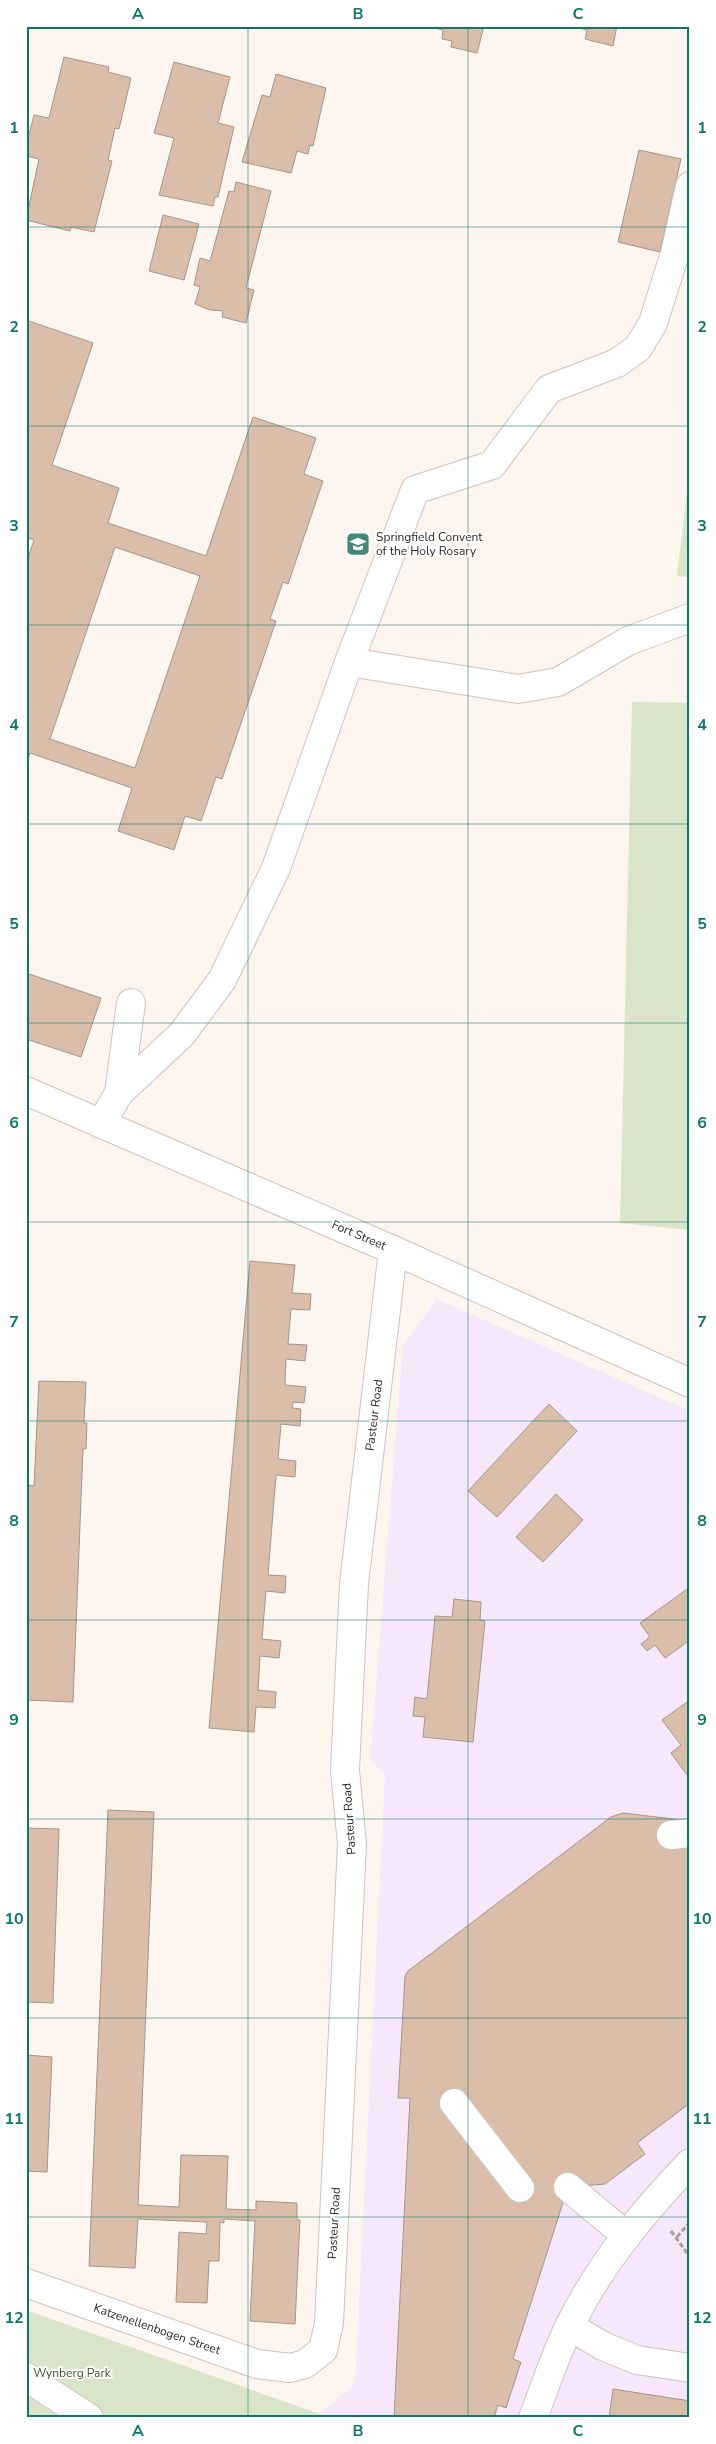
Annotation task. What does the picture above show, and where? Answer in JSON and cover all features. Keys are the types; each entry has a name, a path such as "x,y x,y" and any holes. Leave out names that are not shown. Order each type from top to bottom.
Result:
{"street":[{"path":"101,1124 119,1092 182,1034 222,980 276,868 350,662 416,490 492,465 549,389 617,363 638,348 653,324 675,253 690,186"},
{"path":"350,662 518,689 558,682 628,641 690,618"},
{"path":"119,1092 131,1003"},
{"name":"Fort Street","path":"26,1091 394,1250 690,1383"},
{"name":"Pasteur Road","path":"290,2368 305,2364 323,2350 329,2323 352,1844 345,1770 354,1584 394,1250"},
{"path":"454,2103 520,2188"},
{"path":"534,2418 570,2326 594,2281 646,2211 690,2163"},
{"path":"568,2187 627,2236"},
{"name":"Katzenellenbogen Street","path":"26,2283 257,2364 290,2368"},
{"path":"570,2326 603,2346 637,2360 690,2368"},
{"path":"26,2377 89,2418"}],"path":[{"path":"676,2237 690,2222"},
{"path":"670,2230 690,2256"}],"shaded area":[{"path":"437,1299 690,1411 690,2418 322,2418 320,2414 355,2384 385,1774 370,1761 403,1346"}],"green space":[{"path":"687,493 690,494 690,577 677,576"},
{"path":"632,702 690,703 690,1230 620,1223"},
{"name":"Wynberg Park","path":"26,2310 320,2414 322,2418 26,2418"}],"building":[{"path":"426,26 484,26 477,53 451,47 452,41 442,39 443,30"},
{"path":"572,26 617,26 613,46 585,39 587,30"},
{"path":"64,57 109,67 108,72 131,78 119,129 115,128 108,160 112,161 94,232 71,227 70,231 26,220 39,159 26,156 26,147 34,115 49,118"},
{"path":"174,62 230,77 218,123 234,127 218,197 215,197 213,206 159,195 174,138 154,133"},
{"path":"276,74 326,88 313,146 310,145 308,154 297,151 291,173 242,162 262,95 270,97"},
{"path":"639,150 681,159 660,252 618,242"},
{"path":"236,182 271,191 246,288 254,290 246,323 222,317 223,311 210,310 195,304 200,287 194,285 200,258 210,261 229,191 234,192"},
{"path":"163,215 199,224 184,280 149,271"},
{"path":"26,320 93,343 52,465 119,488 108,523 206,556 253,417 316,438 304,474 323,481 288,584 283,582 270,619 276,621 222,779 216,777 201,821 185,816 174,850 118,831 132,788 30,753 26,764 26,564 34,540 26,537","holes":["115,547 200,576 135,768 50,739"]},
{"path":"26,973 101,998 81,1057 26,1039"},
{"path":"250,1261 295,1265 292,1293 311,1294 310,1310 291,1309 288,1344 307,1345 305,1361 286,1359 285,1385 306,1387 304,1403 293,1402 292,1408 301,1409 300,1426 281,1424 278,1459 296,1461 295,1477 276,1475 268,1575 286,1576 285,1593 266,1591 262,1639 281,1641 279,1658 260,1656 258,1690 276,1692 275,1708 256,1707 254,1732 209,1728"},
{"path":"39,1381 86,1382 84,1423 87,1423 86,1449 83,1449 73,1702 26,1700 26,1485 34,1486"},
{"path":"549,1404 577,1431 497,1517 468,1491"},
{"path":"556,1494 583,1520 543,1562 516,1537"},
{"path":"690,1587 690,1640 665,1658 655,1645 647,1651 641,1644 650,1637 640,1623"},
{"path":"454,1599 481,1602 480,1620 485,1621 473,1742 423,1737 425,1717 413,1716 415,1697 427,1699 435,1616 452,1617"},
{"path":"690,1700 690,1779 671,1753 681,1745 662,1720"},
{"path":"108,1810 154,1812 138,2205 179,2207 181,2155 228,2156 226,2209 256,2210 256,2201 297,2203 297,2220 300,2220 295,2324 250,2321 255,2221 224,2219 224,2223 220,2222 219,2261 209,2261 207,2303 176,2302 179,2232 206,2234 207,2222 138,2219 135,2268 89,2266"},
{"path":"623,1813 690,1821 690,2103 637,2143 645,2154 605,2184 568,2187 513,2359 521,2362 506,2408 498,2405 494,2418 394,2418 410,2098 398,2098 405,1976 408,1971 611,1817"},
{"path":"26,1828 59,1829 53,2003 26,2002"},
{"path":"26,2055 52,2057 47,2172 26,2171"},
{"path":"613,2389 690,2401 690,2418 609,2418"}],"place":[{"name":"Springfield Convent of the Holy Rosary","path":"358,544"}]}
